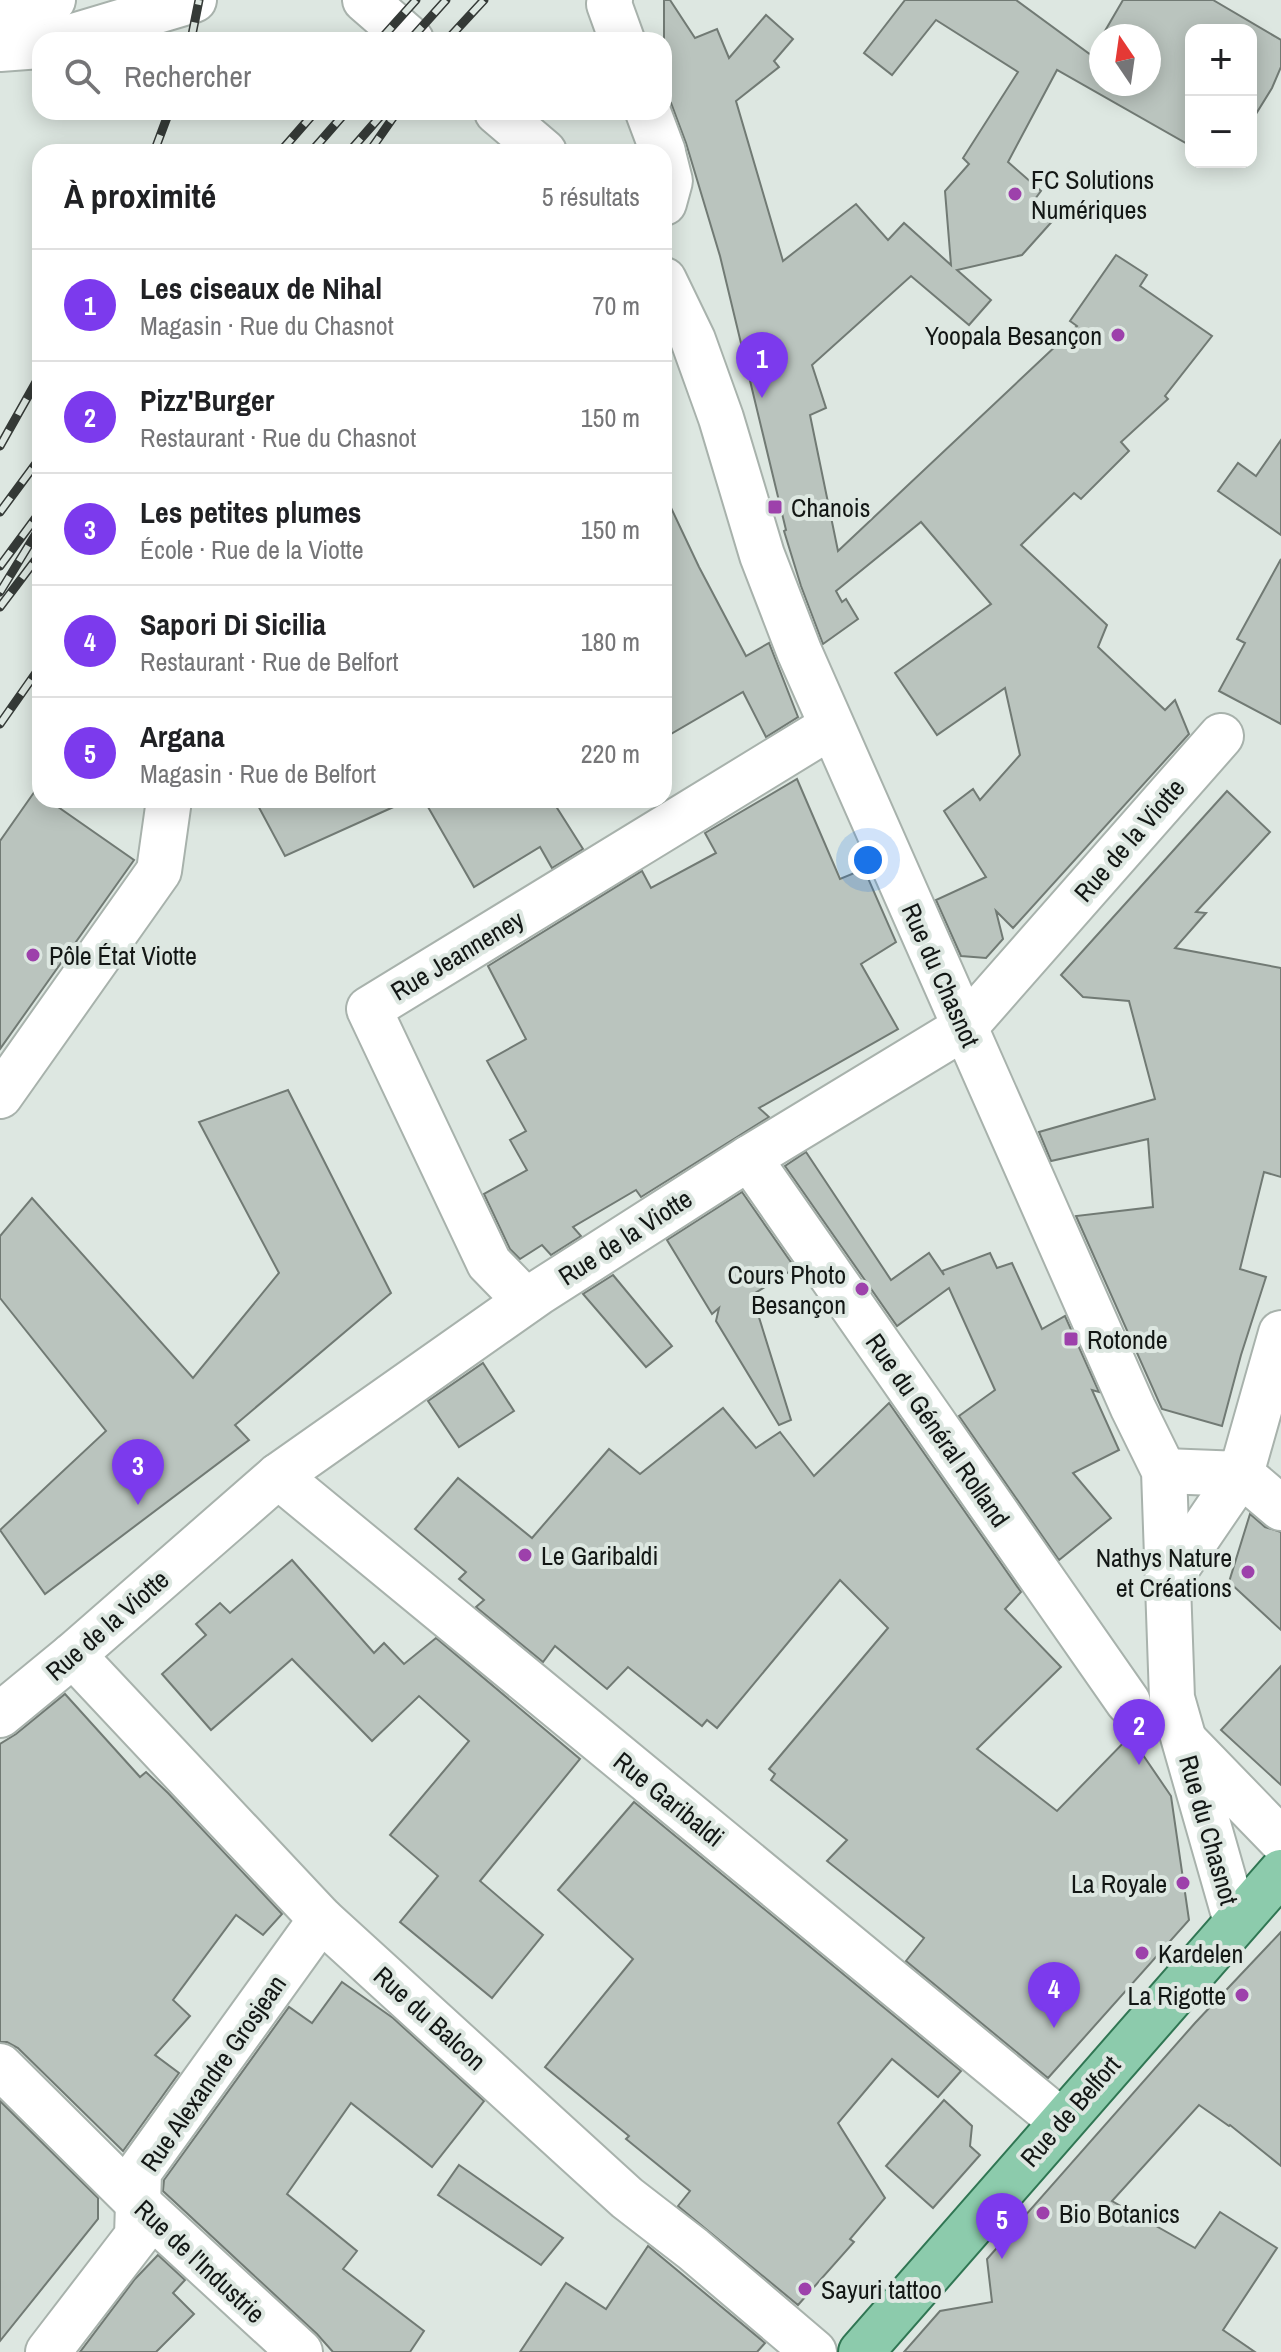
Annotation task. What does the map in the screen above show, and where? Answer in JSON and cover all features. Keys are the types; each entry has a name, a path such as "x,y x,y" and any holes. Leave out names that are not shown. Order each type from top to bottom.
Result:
{"main road":[{"name":"Rue de Belfort","path":"861,2352 1281,1872"}],"street":[{"path":"0,23 26,7 53,0"},
{"path":"87,32 194,0"},
{"path":"365,0 402,32"},
{"path":"610,0 619,32"},
{"path":"0,49 32,47"},
{"path":"506,120 535,144"},
{"path":"651,120 659,144"},
{"name":"Rue du Chasnot","path":"672,297 693,340 721,418 762,555 830,727 1126,1394 1164,1471 1172,1698 1236,1922"},
{"name":"Rue Jeanneney","path":"526,1301 489,1263 369,1009 830,727"},
{"name":"Rue de la Viotte","path":"0,1715 278,1476 526,1301 749,1158 965,1027 1221,736"},
{"path":"0,1096 159,871 168,808"},
{"name":"Rue du Général Rolland","path":"749,1158 1128,1702"},
{"path":"1168,1581 1241,1474 1281,1333"},
{"path":"1164,1471 1241,1474 1281,1508"},
{"name":"Rue Garibaldi","path":"278,1476 1061,2121"},
{"name":"Rue du Balcon","path":"73,1655 321,1919 627,2198 693,2249 814,2352"},
{"name":"Rue du Chasnot","path":"1183,1739 1281,1840"},
{"name":"Rue Alexandre Grosjean","path":"48,2352 137,2236 139,2172 321,1919"},
{"name":"Rue de l'Industrie","path":"0,2066 138,2203 300,2352"}],"building":[{"path":"664,0 670,0 695,38 717,29 729,58 766,15 793,39 774,61 779,67 736,101 783,261 856,204 888,240 904,223 951,265 945,191 969,164 963,158 1018,72 936,20 892,75 864,53 905,0 1016,0 1089,54 1089,88 1057,70 1008,162 1041,191 1035,199 1056,217 1022,255 957,270 991,300 969,325 911,276 812,365 826,408 810,415 838,551 1077,326 1070,321 1116,255 1147,275 1140,286 1212,336 1165,396 1168,399 1121,442 1129,451 1081,499 1074,493 1021,545 1107,625 1098,647 1165,710 1175,700 1189,734 1013,928 996,911 1003,939 986,958 961,956 936,900 986,877 944,811 973,789 980,800 1020,755 1005,688 937,735 895,673 991,604 921,522 836,591 842,602 846,599 858,619 823,644 784,531 720,256 672,106 672,32 664,32"},
{"path":"1123,0 1213,0 1254,24 1185,24 1185,143 1103,96 1161,96 1161,24 1109,24"},
{"path":"1257,26 1281,40 1281,67 1257,112"},
{"path":"1281,440 1281,535 1218,491 1238,463 1256,476"},
{"path":"672,510 746,656 769,643 798,717 766,737 743,692 672,733"},
{"path":"1281,559 1281,724 1219,691 1245,643 1237,639"},
{"path":"797,779 840,879 864,869 896,942 861,964 898,1029 759,1108 769,1117 641,1197 636,1190 573,1227 581,1236 551,1255 542,1245 520,1259 510,1249 484,1194 527,1170 510,1140 526,1131 487,1061 526,1039 488,966 642,871 651,888 716,853 705,833"},
{"path":"1227,791 1270,832 1196,912 1206,913 1175,948 1281,968 1281,1177 1264,1172 1240,1269 1266,1277 1222,1426 1162,1409 1076,1216 1153,1207 1148,1139 1051,1161 1039,1132 1155,1099 1129,1001 1083,997 1061,975"},
{"name":"Pôle État Viotte","path":"32,795 32,808 59,808 134,860 0,1049 0,841"},
{"path":"259,808 391,808 285,856"},
{"path":"429,808 557,808 583,849 552,868 540,847 474,887"},
{"path":"288,1090 391,1293 235,1425 249,1440 45,1594 0,1530 106,1431 0,1298 0,1236 32,1198 193,1378 279,1273 199,1122"},
{"path":"806,1152 891,1280 929,1253 944,1275 942,1271 990,1253 997,1268 1012,1263 1042,1329 1065,1316 1099,1392 1092,1390 1119,1450 1073,1473 1111,1518 1059,1560 959,1416 995,1390 949,1288 897,1326 785,1166"},
{"path":"742,1192 795,1268 752,1295 791,1420 779,1425 716,1321 719,1308 712,1314 667,1240"},
{"path":"613,1275 672,1346 646,1367 583,1294"},
{"path":"483,1363 514,1411 459,1447 428,1401"},
{"path":"889,1403 1021,1592 1005,1609 1061,1667 977,1749 1057,1811 1130,1736 1171,1796 1189,1920 1048,2078 906,1961 924,1938 827,1861 847,1840 771,1780 775,1774 769,1769 888,1628 840,1580 717,1728 707,1720 702,1726 628,1667 607,1689 555,1646 543,1662 476,1607 484,1600 459,1579 466,1572 415,1529 458,1478 532,1538 609,1449 640,1474 723,1408 756,1448 780,1432 814,1476"},
{"path":"1250,1514 1265,1527 1281,1532 1281,1630 1229,1582"},
{"path":"292,1560 374,1653 384,1643 404,1664 436,1638 580,1759 480,1881 543,1935 492,1998 400,1922 438,1876 390,1835 469,1741 419,1696 372,1741 292,1659 211,1730 162,1674 206,1635 196,1624 220,1603 230,1613"},
{"path":"1281,1666 1281,1785 1221,1730"},
{"path":"65,1694 140,1777 146,1772 168,1793 282,1914 263,1935 236,1915 173,2000 190,2016 155,2055 179,2073 123,2151 18,2048 0,2042 0,1744"},
{"path":"634,1802 961,2071 938,2097 892,2059 838,2123 885,2198 850,2239 854,2242 798,2305 678,2206 690,2191 545,2067 633,1959 558,1890"},
{"path":"1281,1932 1281,2166 1230,2125 1199,2105 1112,2201 1195,2248 1220,2212 1277,2248 1223,2330 1255,2352 904,2352 940,2311 992,2302 987,2259 1195,2023"},
{"path":"342,1982 393,2018 484,2101 432,2167 351,2103 287,2194 357,2251 343,2269 424,2331 410,2352 333,2352 163,2191 164,2180 289,2007 312,2023"},
{"path":"944,2100 972,2126 970,2146 980,2155 933,2208 886,2166"},
{"path":"0,2101 98,2198 98,2219 0,2341"},
{"path":"459,2165 563,2238 541,2265 438,2195"},
{"path":"648,2246 765,2343 757,2352 520,2352 566,2283 606,2309"},
{"path":"158,2255 185,2280 173,2293 194,2314 156,2352 80,2352 135,2279"}],"railway":[{"path":"193,32 199,0"},
{"path":"387,32 416,0"},
{"path":"417,32 446,0"},
{"path":"454,32 484,0"},
{"path":"157,144 166,120"},
{"path":"287,144 308,120"},
{"path":"318,144 339,120"},
{"path":"356,144 377,120"},
{"path":"375,144 391,120"},
{"path":"0,446 32,389"},
{"path":"0,512 32,469"},
{"path":"0,566 32,523"},
{"path":"0,592 32,540"},
{"path":"0,607 32,565"},
{"path":"0,724 32,678"}],"place":[{"name":"FC Solutions Numériques","path":"1015,194"},
{"name":"Yoopala Besançon","path":"1118,335"},
{"name":"Les ciseaux de Nihal","path":"762,398"},
{"name":"Chanois","path":"775,507"},
{"name":"Pôle État Viotte","path":"33,955"},
{"name":"Cours Photo Besançon","path":"862,1289"},
{"name":"Rotonde","path":"1071,1339"},
{"name":"Les petites plumes","path":"138,1505"},
{"name":"Le Garibaldi","path":"525,1555"},
{"name":"Nathys Nature et Créations","path":"1248,1572"},
{"name":"Pizz'Burger","path":"1139,1765"},
{"name":"La Royale","path":"1183,1883"},
{"name":"Kardelen","path":"1142,1953"},
{"name":"La Rigotte","path":"1242,1995"},
{"name":"Sapori Di Sicilia","path":"1054,2028"},
{"name":"Bio Botanics","path":"1043,2213"},
{"name":"Argana","path":"1002,2259"},
{"name":"Sayuri tattoo","path":"805,2289"}]}
